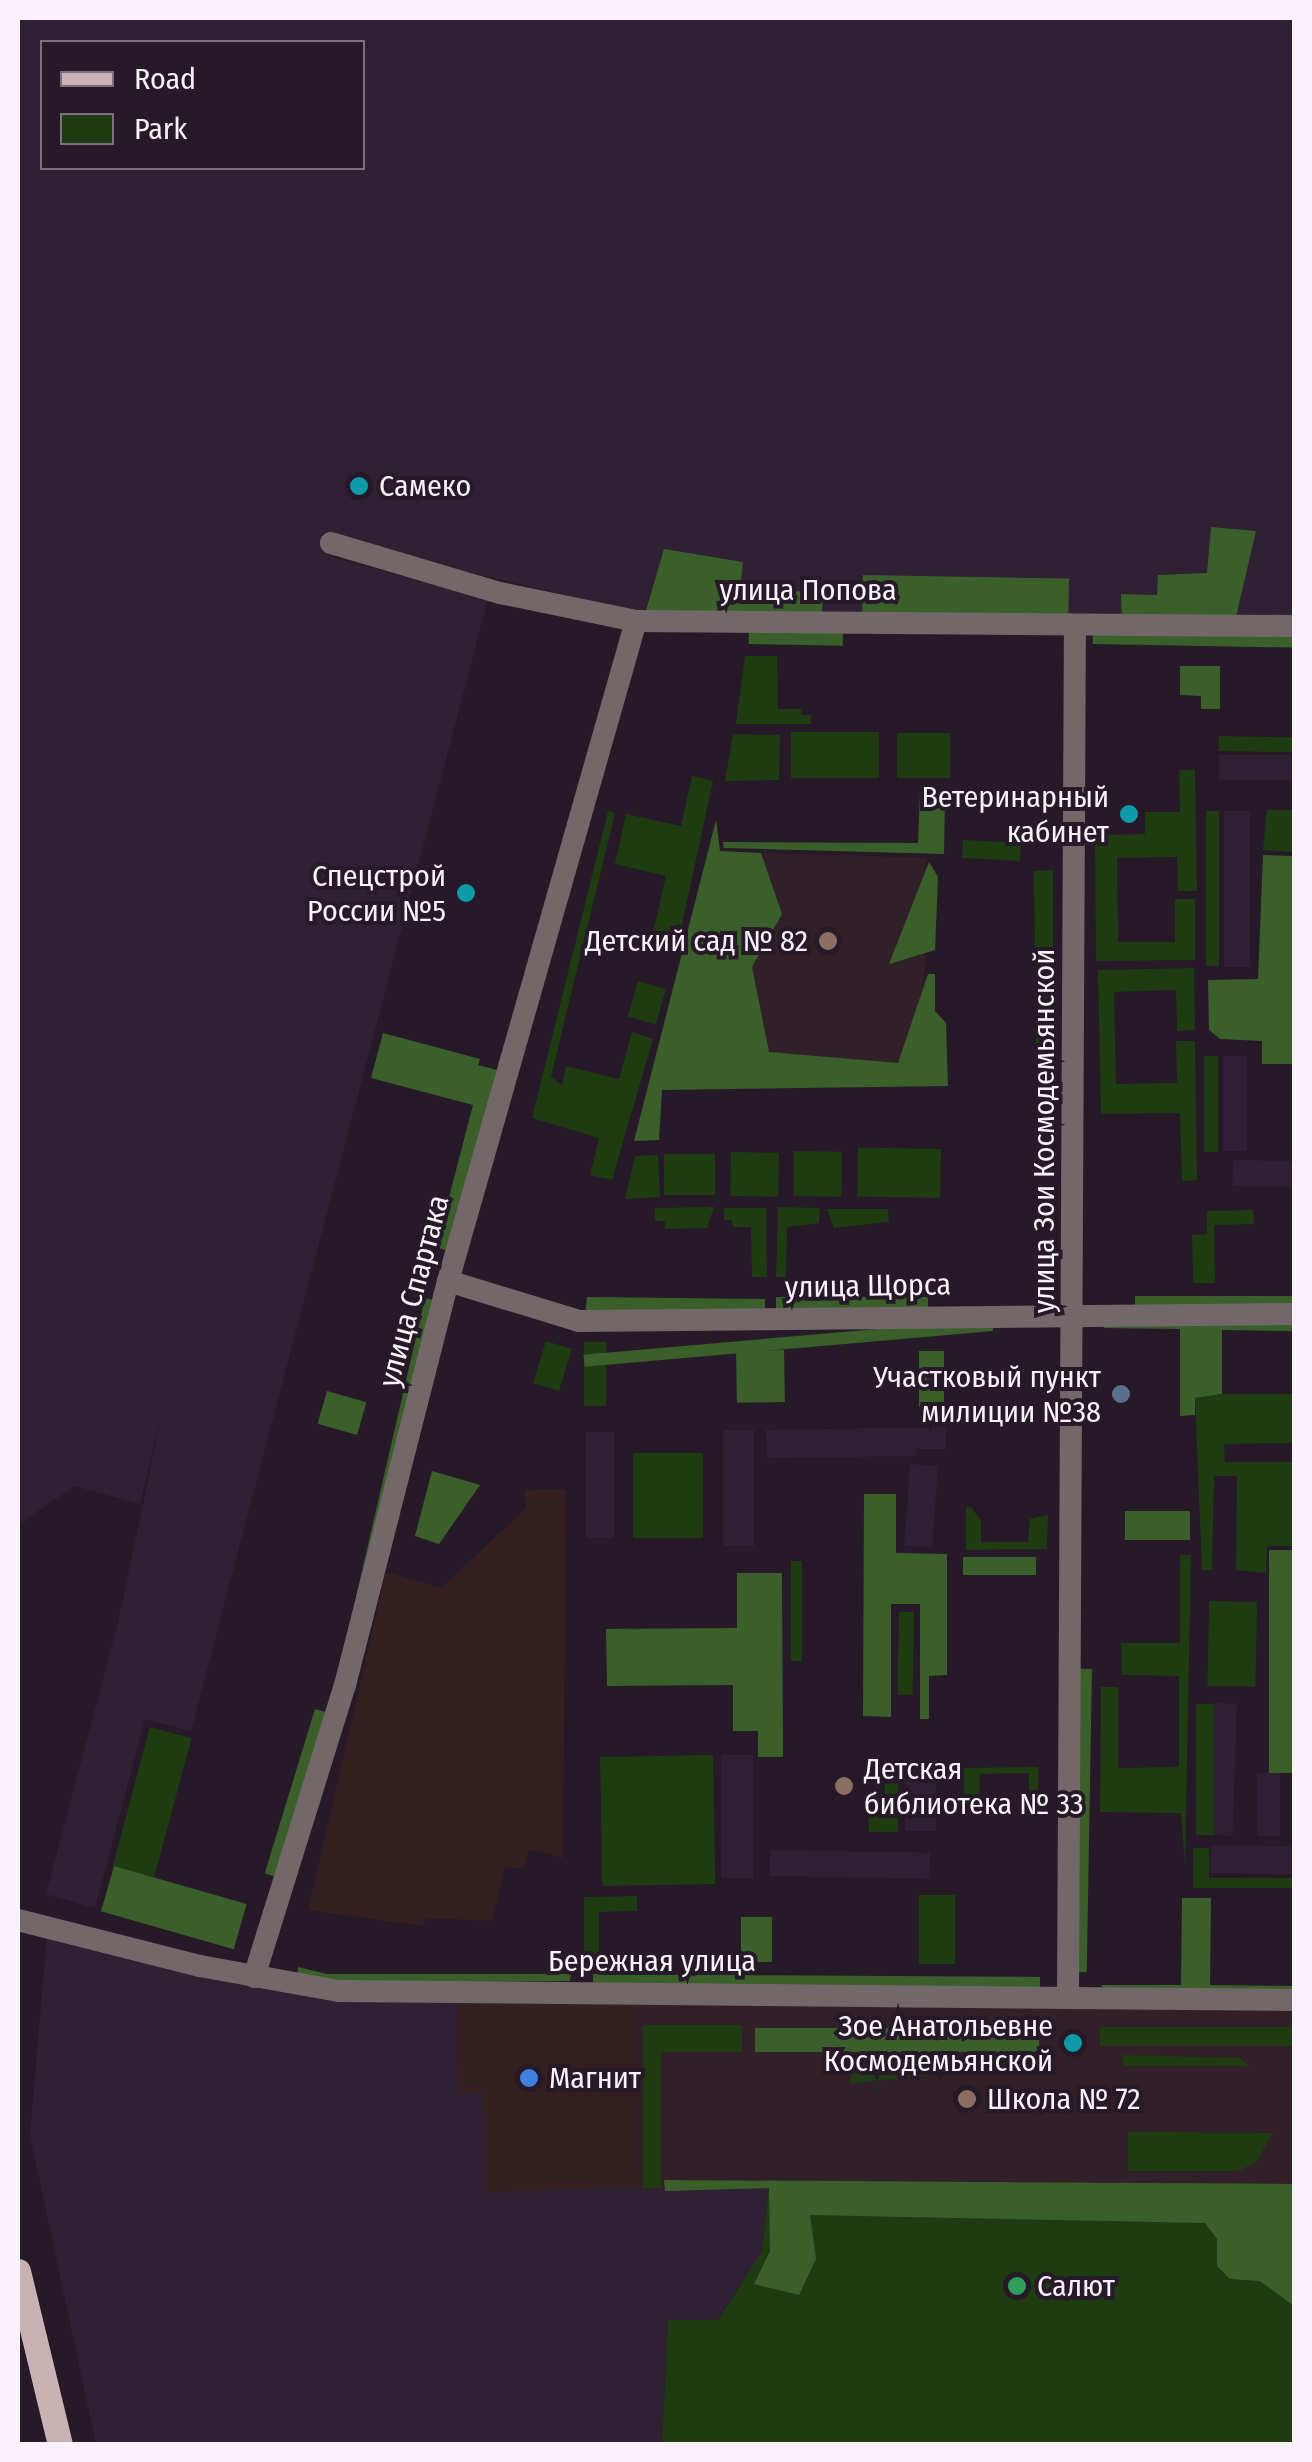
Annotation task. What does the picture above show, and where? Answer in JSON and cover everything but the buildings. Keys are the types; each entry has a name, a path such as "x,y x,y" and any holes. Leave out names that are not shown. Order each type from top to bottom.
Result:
{"main road":[{"path":"18,2271 60,2444"}],"street":[{"name":"улица Попова","path":"331,543 481,588 636,621 1294,626"},
{"name":"улица Спартака","path":"254,1978 345,1685 448,1282 636,621"},
{"name":"улица Зои Космодемьянской","path":"1068,1997 1076,1312 1075,624"},
{"name":"улица Щорса","path":"448,1282 579,1321 1076,1312 1294,1314"},
{"name":"Бережная улица","path":"18,1920 254,1978 339,1992 1294,2000"}],"shaded area":[{"path":"18,18 1294,18 1294,617 645,614 335,540 334,558 488,599 191,1731 145,1719 95,1908 46,1894 118,1623 162,1413 140,1504 74,1486 18,1525"},
{"path":"1219,755 1294,755 1294,780 1219,780"},
{"path":"1224,811 1250,811 1250,967 1224,967"},
{"name":"Детский сад № 82","path":"764,853 926,858 924,1071 702,1064 756,913"},
{"path":"1223,1056 1247,1056 1247,1151 1223,1151"},
{"path":"1233,1160 1294,1161 1294,1187 1233,1186"},
{"path":"946,1427 946,1449 916,1449 917,1456 767,1458 766,1430"},
{"path":"723,1430 754,1430 754,1546 723,1546"},
{"path":"586,1432 614,1432 614,1538 586,1538"},
{"path":"910,1464 938,1466 932,1548 904,1546"},
{"path":"566,1489 563,1858 529,1849 524,1869 505,1867 492,1921 426,1918 423,1926 308,1910 386,1572 441,1588 526,1508 525,1490"},
{"path":"1214,1703 1237,1704 1232,1836 1209,1835"},
{"path":"721,1755 753,1755 753,1878 721,1878"},
{"path":"905,1765 936,1765 936,1831 905,1831"},
{"path":"1257,1773 1280,1773 1280,1836 1257,1836"},
{"path":"1211,1845 1294,1846 1293,1874 1211,1873"},
{"path":"770,1850 930,1853 930,1879 770,1876"},
{"path":"47,1936 458,1998 459,2094 483,2093 484,2192 769,2184 762,2251 717,2320 668,2321 662,2444 96,2444 30,2135"},
{"path":"458,1998 638,1999 640,2190 483,2192 483,2094 459,2095"},
{"name":"Школа № 72","path":"638,1999 1294,2007 1294,2203 769,2184 640,2190"}],"green space":[{"path":"1211,527 1256,531 1235,621 1122,621 1121,594 1157,595 1158,575 1207,573"},
{"path":"664,549 743,562 740,592 823,591 822,614 645,614"},
{"path":"863,575 1069,579 1068,617 862,613"},
{"path":"749,627 843,629 843,646 749,644"},
{"path":"1093,630 1294,634 1294,648 1093,644"},
{"path":"745,656 777,656 778,709 801,709 801,715 811,715 811,724 736,724"},
{"path":"1180,666 1220,666 1220,709 1201,709 1201,696 1180,695"},
{"path":"791,732 879,732 879,778 791,778"},
{"path":"897,733 950,733 950,778 897,778"},
{"path":"733,734 780,735 779,780 725,781"},
{"path":"1219,736 1294,737 1294,752 1219,751"},
{"path":"1179,770 1195,770 1197,891 1178,891 1177,857 1117,858 1118,942 1175,942 1175,899 1195,899 1195,960 1096,961 1095,835 1145,834 1145,812 1180,812"},
{"path":"692,776 713,781 679,938 653,932 666,876 615,864 626,814 681,826"},
{"path":"920,794 945,794 944,854 724,848 723,842 918,843"},
{"path":"1267,810 1294,810 1294,852 1263,850"},
{"path":"608,811 615,813 551,1077 562,1085 566,1066 619,1079 632,1032 653,1039 612,1180 590,1175 599,1138 532,1118"},
{"path":"1206,811 1219,811 1219,966 1206,966"},
{"path":"716,820 720,851 761,853 782,914 752,967 769,1052 898,1063 928,974 935,974 935,1011 946,1023 948,1086 662,1090 659,1140 634,1141"},
{"path":"963,840 1021,843 1020,861 962,858"},
{"path":"1263,855 1294,856 1294,1064 1262,1064 1262,1041 1220,1039 1209,1030 1208,980 1258,979"},
{"path":"929,862 938,877 935,950 889,964"},
{"path":"1053,870 1053,1065 1045,1065 1036,1044 1034,871"},
{"path":"1194,968 1195,1030 1177,1031 1176,990 1114,992 1116,1084 1177,1083 1176,1041 1195,1041 1197,1180 1182,1181 1180,1113 1101,1114 1098,970"},
{"path":"638,981 666,989 656,1025 628,1017"},
{"path":"383,1033 480,1059 478,1065 497,1070 448,1251 436,1247 473,1105 371,1078"},
{"path":"1204,1056 1218,1056 1218,1152 1204,1152"},
{"path":"858,1148 941,1149 940,1198 857,1197"},
{"path":"794,1151 842,1152 841,1197 793,1196"},
{"path":"731,1152 779,1153 778,1197 730,1196"},
{"path":"664,1154 715,1154 715,1195 664,1195"},
{"path":"658,1155 660,1197 625,1199 635,1156"},
{"path":"714,1207 707,1228 665,1229 665,1221 655,1221 655,1208"},
{"path":"778,1207 820,1208 819,1223 787,1227 786,1277 776,1277"},
{"path":"724,1208 766,1208 767,1277 752,1277 751,1227 733,1227 732,1220 724,1220"},
{"path":"827,1209 888,1209 889,1222 834,1228"},
{"path":"1253,1210 1254,1224 1214,1225 1215,1283 1193,1283 1192,1235 1207,1234 1207,1211"},
{"path":"1135,1296 1294,1296 1294,1310 1135,1310"},
{"path":"587,1297 765,1299 765,1313 585,1317"},
{"path":"776,1297 928,1297 928,1312 776,1312"},
{"path":"425,1298 438,1301 353,1668 340,1665"},
{"path":"1104,1318 1294,1320 1294,1331 1222,1330 1222,1394 1195,1398 1195,1415 1180,1416 1180,1329 1104,1328"},
{"path":"992,1319 993,1331 585,1367 584,1355"},
{"path":"546,1341 572,1349 559,1391 533,1383"},
{"path":"584,1342 606,1342 606,1406 584,1406"},
{"path":"784,1350 785,1402 737,1403 736,1351"},
{"path":"919,1351 944,1351 944,1407 919,1407"},
{"path":"327,1391 366,1402 357,1435 318,1424"},
{"path":"1294,1394 1294,1443 1224,1444 1225,1462 1294,1462 1294,1546 1267,1546 1266,1573 1236,1570 1237,1476 1214,1476 1212,1570 1202,1570 1195,1398"},
{"path":"633,1453 703,1453 703,1538 633,1538"},
{"path":"432,1471 480,1485 439,1544 415,1536"},
{"path":"864,1494 896,1494 896,1553 947,1554 947,1675 929,1676 929,1719 920,1719 920,1604 891,1604 891,1717 863,1716"},
{"path":"971,1507 981,1521 981,1542 1028,1542 1030,1519 1048,1515 1047,1549 966,1550 966,1508"},
{"path":"1125,1511 1190,1511 1190,1540 1125,1540"},
{"path":"1269,1550 1294,1550 1294,1773 1269,1773"},
{"path":"1180,1555 1191,1555 1185,1864 1181,1813 1100,1812 1101,1687 1118,1687 1118,1768 1179,1767 1179,1676 1122,1675 1121,1643 1180,1643"},
{"path":"963,1557 1036,1557 1036,1575 963,1575"},
{"path":"791,1561 802,1561 802,1661 791,1661"},
{"path":"737,1573 782,1573 783,1757 758,1757 758,1731 733,1731 733,1685 607,1686 606,1629 737,1628"},
{"path":"1209,1601 1257,1602 1256,1687 1208,1686"},
{"path":"899,1612 914,1612 913,1695 898,1695"},
{"path":"1074,1669 1092,1669 1087,1972 1069,1972"},
{"path":"1196,1704 1214,1704 1214,1835 1196,1835"},
{"path":"315,1709 328,1713 278,1878 265,1873"},
{"path":"150,1727 192,1738 154,1877 113,1866"},
{"path":"713,1755 715,1884 602,1886 600,1757"},
{"path":"1038,1767 1038,1795 1029,1795 1029,1773 980,1774 979,1799 964,1799 964,1768"},
{"path":"898,1783 898,1832 869,1832 868,1797 885,1797 885,1784"},
{"path":"1193,1848 1209,1848 1209,1878 1294,1878 1294,1888 1193,1888"},
{"path":"114,1866 247,1904 234,1949 101,1911"},
{"path":"919,1895 955,1895 955,1964 919,1964"},
{"path":"637,1896 637,1911 599,1912 599,1961 584,1961 584,1897"},
{"path":"1182,1898 1211,1898 1210,1985 1294,1986 1294,1992 1107,1993 1101,1985 1181,1985"},
{"path":"741,1917 772,1917 772,1962 741,1962"},
{"path":"298,1967 327,1974 571,1974 570,1981 342,1983 297,1978"},
{"path":"593,1974 1040,1977 1040,1993 593,1984"},
{"path":"643,2025 742,2025 742,2052 661,2052 661,2188 643,2188"},
{"path":"1100,2027 1294,2027 1294,2046 1100,2046"},
{"path":"755,2028 1039,2028 1039,2052 755,2052"},
{"path":"1123,2055 1240,2058 1249,2066 1123,2066"},
{"path":"1017,2056 1018,2066 851,2084 850,2074"},
{"path":"1128,2132 1273,2133 1256,2162 1239,2171 1128,2171"},
{"path":"664,2180 1294,2184 1294,2306 1260,2281 1230,2279 1217,2266 1217,2239 1205,2223 810,2215 816,2259 799,2295 754,2284 770,2251 769,2188 665,2191"},
{"name":"Салют","path":"769,2184 1294,2203 1294,2444 662,2444 668,2320 718,2320 762,2251"}],"place":[{"name":"Самеко","path":"359,486"},
{"name":"Ветеринарный кабинет","path":"1129,814"},
{"name":"Спецстрой России №5","path":"466,893"},
{"name":"Детский сад № 82","path":"828,941"},
{"name":"Участковый пункт милиции №38","path":"1121,1394"},
{"name":"Детская библиотека № 33","path":"844,1786"},
{"name":"Зое Анатольевне Космодемьянской","path":"1073,2043"},
{"name":"Магнит","path":"529,2078"},
{"name":"Школа № 72","path":"967,2099"},
{"name":"Салют","path":"1017,2286"}]}
